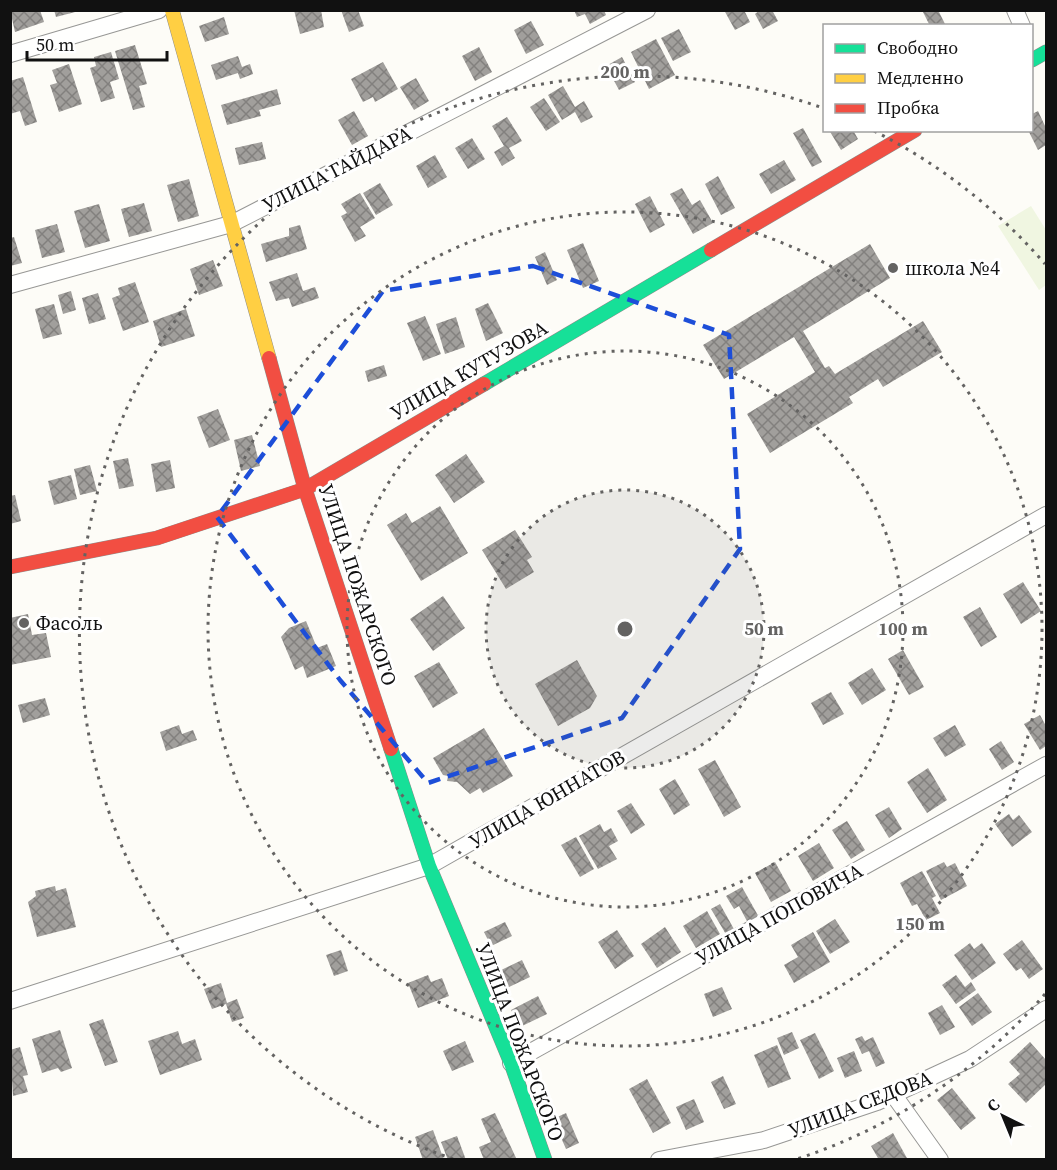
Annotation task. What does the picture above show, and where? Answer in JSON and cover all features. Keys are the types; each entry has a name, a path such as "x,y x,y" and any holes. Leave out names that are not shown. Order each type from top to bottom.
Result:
{"street":[{"path":"10,54 159,10"},
{"name":"УЛИЦА ПОЖАРСКОГО","path":"172,10 305,489 429,866 510,1063 545,1160"},
{"name":"УЛИЦА ГАЙДАРА","path":"10,285 231,224 647,10"},
{"path":"1015,10 1021,24"},
{"name":"УЛИЦА КУТУЗОВА","path":"10,567 157,538 305,489 912,132"},
{"name":"УЛИЦА ЮННАТОВ","path":"10,1001 429,866 1047,515"},
{"name":"УЛИЦА ПОПОВИЧА","path":"510,1063 1047,765"},
{"name":"УЛИЦА СЕДОВА","path":"659,1160 764,1140 893,1094 970,1059 1047,1009"},
{"path":"893,1094 940,1160"}],"highlighted area":[{"path":"533,266 729,335 740,549 622,718 428,783 340,680 217,517 383,291"}],"green space":[{"path":"1031,206 1046,230 1046,285 1039,290 998,226"}],"building":[{"path":"10,10 40,10 44,22 15,32"},
{"path":"54,10 79,10 79,11 56,17"},
{"path":"294,10 321,10 324,27 300,34"},
{"path":"341,10 358,10 364,26 349,32"},
{"path":"574,10 604,10 606,15 590,24 585,14 577,17"},
{"path":"724,10 744,10 750,22 735,30"},
{"path":"760,10 772,10 778,21 763,29 755,14"},
{"path":"922,10 938,10 945,24 929,24"},
{"path":"224,17 229,34 205,42 199,26"},
{"path":"531,21 544,45 526,54 514,30"},
{"path":"679,29 691,52 673,61 661,38"},
{"path":"656,39 675,75 649,89 631,52"},
{"path":"135,45 147,84 139,86 145,107 133,110 115,51"},
{"path":"479,47 492,72 475,81 462,56"},
{"path":"111,52 119,79 110,82 115,98 101,102 90,68 96,66 94,57"},
{"path":"238,56 242,67 250,64 253,74 240,79 238,73 216,80 211,65"},
{"path":"622,57 635,82 619,90 606,66"},
{"path":"383,62 398,89 375,102 373,97 363,102 351,79"},
{"path":"69,64 82,104 59,112 50,85 57,83 52,70"},
{"path":"23,77 37,122 25,126 20,111 10,114 10,81"},
{"path":"416,78 429,101 414,110 400,87"},
{"path":"563,86 575,107 584,101 593,117 581,123 575,112 562,120 548,95"},
{"path":"277,89 281,104 259,110 261,116 227,125 221,105"},
{"path":"544,98 560,122 546,131 530,107"},
{"path":"354,111 368,136 352,145 338,120"},
{"path":"1038,111 1046,128 1046,145 1038,150 1029,132 1033,132 1033,114"},
{"path":"507,117 522,141 509,148 515,158 502,166 494,152 504,146 492,126"},
{"path":"803,128 822,162 812,167 793,133"},
{"path":"830,132 854,132 858,139 841,150"},
{"path":"472,138 485,159 468,169 455,148"},
{"path":"262,142 266,159 239,165 235,148"},
{"path":"435,155 447,177 428,188 416,166"},
{"path":"784,160 796,180 771,194 759,174"},
{"path":"718,176 735,208 721,215 705,184"},
{"path":"189,179 199,216 178,222 167,185"},
{"path":"380,183 393,205 376,215 363,193"},
{"path":"682,188 692,205 700,200 713,223 693,234 670,194"},
{"path":"360,193 375,218 360,227 366,236 355,242 341,216 347,213 341,204"},
{"path":"650,196 665,225 650,233 635,204"},
{"path":"144,203 152,231 129,237 121,209"},
{"path":"99,204 110,241 85,248 74,211"},
{"path":"57,224 65,252 42,258 35,230"},
{"path":"300,225 307,249 266,262 261,244 289,236 289,228"},
{"path":"14,237 22,263 10,266 10,238"},
{"path":"583,243 599,281 583,288 567,250"},
{"path":"870,244 890,278 803,331 825,368 829,366 835,374 923,321 942,352 883,387 878,379 849,397 853,403 770,453 747,414 815,372 794,337 724,379 703,345"},
{"path":"545,252 557,280 547,285 535,257"},
{"path":"213,260 223,286 199,295 190,269"},
{"path":"297,273 303,291 315,287 319,298 292,307 289,298 276,301 269,282"},
{"path":"135,282 149,322 123,331 112,298 120,295 118,288"},
{"path":"71,291 76,310 63,314 58,295"},
{"path":"98,293 106,319 89,324 82,298"},
{"path":"488,303 503,333 486,341 475,309"},
{"path":"54,304 62,334 43,339 35,309"},
{"path":"186,309 195,336 161,347 153,321"},
{"path":"425,316 441,354 423,361 407,323"},
{"path":"456,317 465,347 445,354 436,324"},
{"path":"384,365 387,376 368,382 365,371"},
{"path":"218,409 230,440 209,448 197,417"},
{"path":"252,435 260,466 241,471 234,440"},
{"path":"466,454 485,482 454,503 435,475"},
{"path":"128,458 134,486 119,489 113,461"},
{"path":"170,460 175,488 156,492 151,464"},
{"path":"90,465 97,491 80,495 74,469"},
{"path":"71,475 77,499 54,505 48,481"},
{"path":"15,495 21,521 10,524 10,496"},
{"path":"440,506 468,553 421,581 387,525 406,513 412,523"},
{"path":"515,530 532,557 527,560 534,572 506,589 482,550"},
{"path":"1023,582 1041,611 1021,624 1003,594"},
{"path":"443,596 465,628 433,651 410,619"},
{"path":"980,607 997,637 981,647 963,617"},
{"path":"28,614 32,635 46,633 51,657 10,665 10,618"},
{"path":"306,621 317,648 327,644 336,666 307,678 303,666 295,670 281,637 289,628"},
{"path":"903,650 924,687 909,695 888,659"},
{"path":"577,660 597,696 590,708 558,726 535,684"},
{"path":"439,662 458,693 433,708 414,676"},
{"path":"872,668 886,690 862,705 848,683"},
{"path":"831,692 844,714 823,725 811,703"},
{"path":"45,698 50,715 23,723 18,705"},
{"path":"1040,715 1046,726 1046,746 1040,750 1024,724"},
{"path":"179,725 182,734 193,730 197,740 166,751 160,732"},
{"path":"955,725 966,745 945,757 933,738"},
{"path":"484,728 513,776 483,793 480,788 470,794 457,782 447,781 448,776 443,775 433,758"},
{"path":"1001,741 1014,762 1002,770 989,749"},
{"path":"715,760 741,807 724,817 698,769"},
{"path":"928,768 947,800 927,813 907,782"},
{"path":"675,779 690,805 674,815 659,789"},
{"path":"631,803 645,825 631,834 617,811"},
{"path":"889,807 902,829 889,838 875,815"},
{"path":"1009,814 1013,820 1019,815 1032,832 1012,847 995,824"},
{"path":"847,821 865,850 851,859 832,830"},
{"path":"600,824 604,832 611,828 618,841 609,846 617,859 598,869 579,836"},
{"path":"576,837 594,869 580,877 561,845"},
{"path":"819,843 834,868 813,881 798,856"},
{"path":"775,862 791,891 771,902 755,873"},
{"path":"944,862 947,867 955,863 967,886 941,900 926,871"},
{"path":"922,871 936,896 932,898 940,913 926,920 917,904 912,906 900,883"},
{"path":"55,886 56,891 66,888 76,927 37,937 28,902 36,896 35,891"},
{"path":"742,887 760,919 749,925 739,906 734,909 726,896"},
{"path":"720,904 735,931 727,936 711,909"},
{"path":"707,911 720,934 696,948 683,926"},
{"path":"835,919 850,942 830,954 816,931"},
{"path":"505,922 512,936 491,946 484,932"},
{"path":"665,927 681,952 657,968 641,944"},
{"path":"617,930 634,956 615,969 598,942"},
{"path":"813,932 830,962 794,983 784,965 798,957 791,945"},
{"path":"1022,940 1043,969 1029,979 1021,968 1016,971 1003,954"},
{"path":"970,943 974,949 982,943 996,963 972,980 954,955"},
{"path":"341,950 348,971 334,976 326,955"},
{"path":"522,960 530,977 505,989 497,972"},
{"path":"428,975 431,982 442,978 449,996 418,1008 408,983"},
{"path":"956,975 965,987 971,982 976,990 956,1004 942,985"},
{"path":"221,983 227,1003 237,999 244,1018 232,1022 226,1004 212,1009 204,989"},
{"path":"722,987 732,1009 713,1017 704,994"},
{"path":"978,993 992,1012 972,1026 959,1007"},
{"path":"538,996 547,1014 520,1027 511,1010"},
{"path":"942,1005 955,1027 940,1035 928,1013"},
{"path":"103,1019 118,1062 105,1066 89,1024"},
{"path":"60,1030 72,1068 61,1072 58,1068 42,1073 32,1039"},
{"path":"178,1031 182,1044 195,1039 202,1060 160,1075 148,1041"},
{"path":"792,1032 799,1048 784,1055 777,1038"},
{"path":"815,1033 834,1071 819,1079 800,1040"},
{"path":"862,1036 865,1041 873,1037 885,1063 876,1067 869,1051 862,1054 855,1039"},
{"path":"465,1041 474,1062 452,1071 443,1051"},
{"path":"1030,1042 1046,1060 1046,1084 1026,1103 1008,1084 1020,1074 1009,1062"},
{"path":"777,1045 791,1079 768,1088 754,1055"},
{"path":"20,1047 28,1075 23,1076 28,1092 13,1096 10,1050"},
{"path":"854,1051 862,1071 845,1078 837,1058"},
{"path":"723,1076 736,1104 724,1109 711,1082"},
{"path":"647,1079 671,1123 653,1133 629,1089"},
{"path":"952,1088 976,1118 961,1130 937,1100"},
{"path":"694,1099 704,1122 686,1130 676,1107"},
{"path":"495,1113 517,1160 484,1160 479,1147 491,1142 481,1119"},
{"path":"566,1113 579,1143 566,1149 553,1119"},
{"path":"433,1130 444,1160 423,1160 415,1137"},
{"path":"893,1133 908,1160 879,1160 871,1146"},
{"path":"457,1136 466,1160 448,1160 441,1142"}],"traffic: fast":[{"path":"1033,59 1046,52"},
{"path":"484,384 711,250"},
{"path":"391,749 429,866 511,1063 545,1160"}],"traffic: slow":[{"path":"172,10 269,358"}],"traffic: jam":[{"path":"711,250 912,132"},
{"path":"269,358 305,489 391,749"},
{"path":"10,567 157,538 305,489 484,384"}],"place":[{"name":"школа №4","path":"893,268"},
{"name":"Фасоль","path":"24,623"}]}
